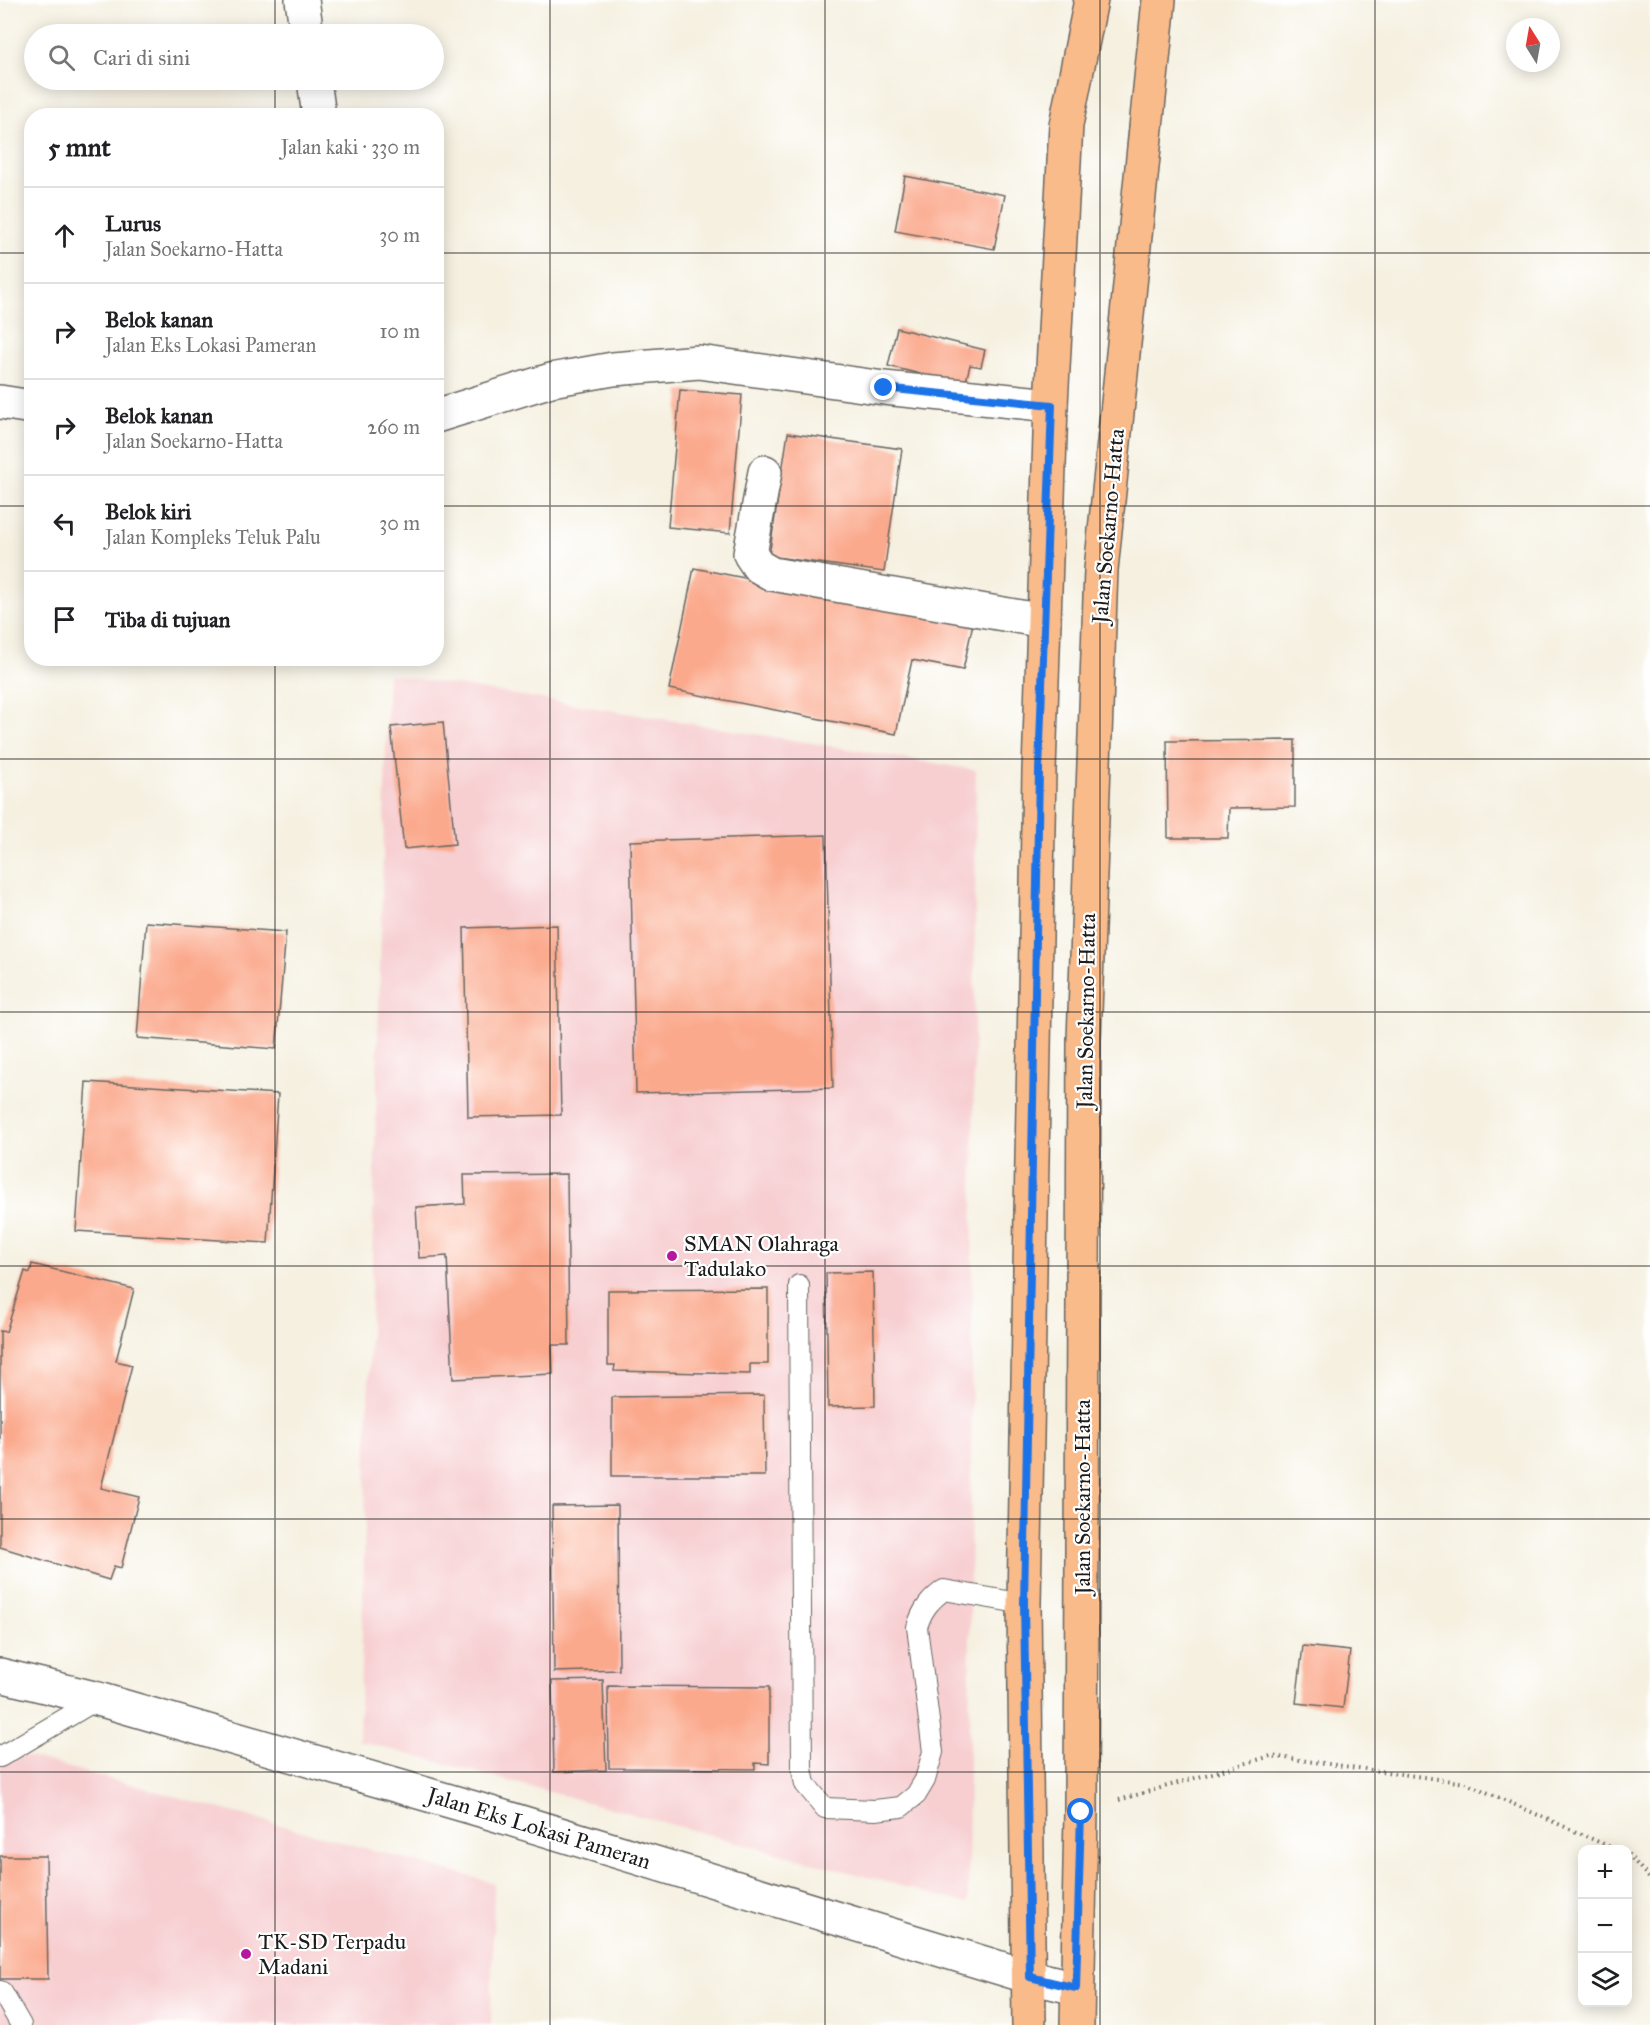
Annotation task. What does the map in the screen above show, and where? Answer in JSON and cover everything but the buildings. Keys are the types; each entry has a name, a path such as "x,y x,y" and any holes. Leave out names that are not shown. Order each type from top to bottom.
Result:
{"main road":[{"path":"1029,2025 1024,1604 1044,621 1066,125 1091,0"},
{"name":"Jalan Soekarno-Hatta","path":"1077,2025 1081,1812 1084,1040 1101,570 1159,0"}],"street":[{"path":"302,0 306,24"},
{"path":"315,90 318,108"},
{"path":"444,413 551,380 613,369 699,362 884,388 1052,405"},
{"path":"0,402 24,406"},
{"path":"765,472 750,554 758,566 772,574 1044,621"},
{"name":"Jalan Eks Lokasi Pameran","path":"0,1675 98,1699 484,1811 1030,1977 1076,1988"}],"lane":[{"path":"799,1285 802,1769 805,1784 825,1808 901,1807 915,1795 925,1780 933,1752 917,1627 922,1613 933,1598 944,1590 1024,1604"},
{"path":"0,1757 98,1699"},
{"path":"0,1991 21,2025"}],"path":[{"path":"1081,1812 1270,1756 1466,1783 1606,1845"},
{"path":"1632,1859 1650,1879"}],"shaded area":[{"name":"SMAN Olahraga Tadulako","path":"388,674 976,770 968,1904 359,1741"},
{"name":"TK-SD Terpadu Madani","path":"0,1749 494,1883 491,2025 0,2025"}],"place":[{"name":"SMAN Olahraga Tadulako","path":"672,1256"},
{"name":"TK-SD Terpadu Madani","path":"246,1954"}],"route":[{"path":"884,388 1052,405 1039,771 1024,1604 1030,1977 1076,1988 1081,1812"}]}
